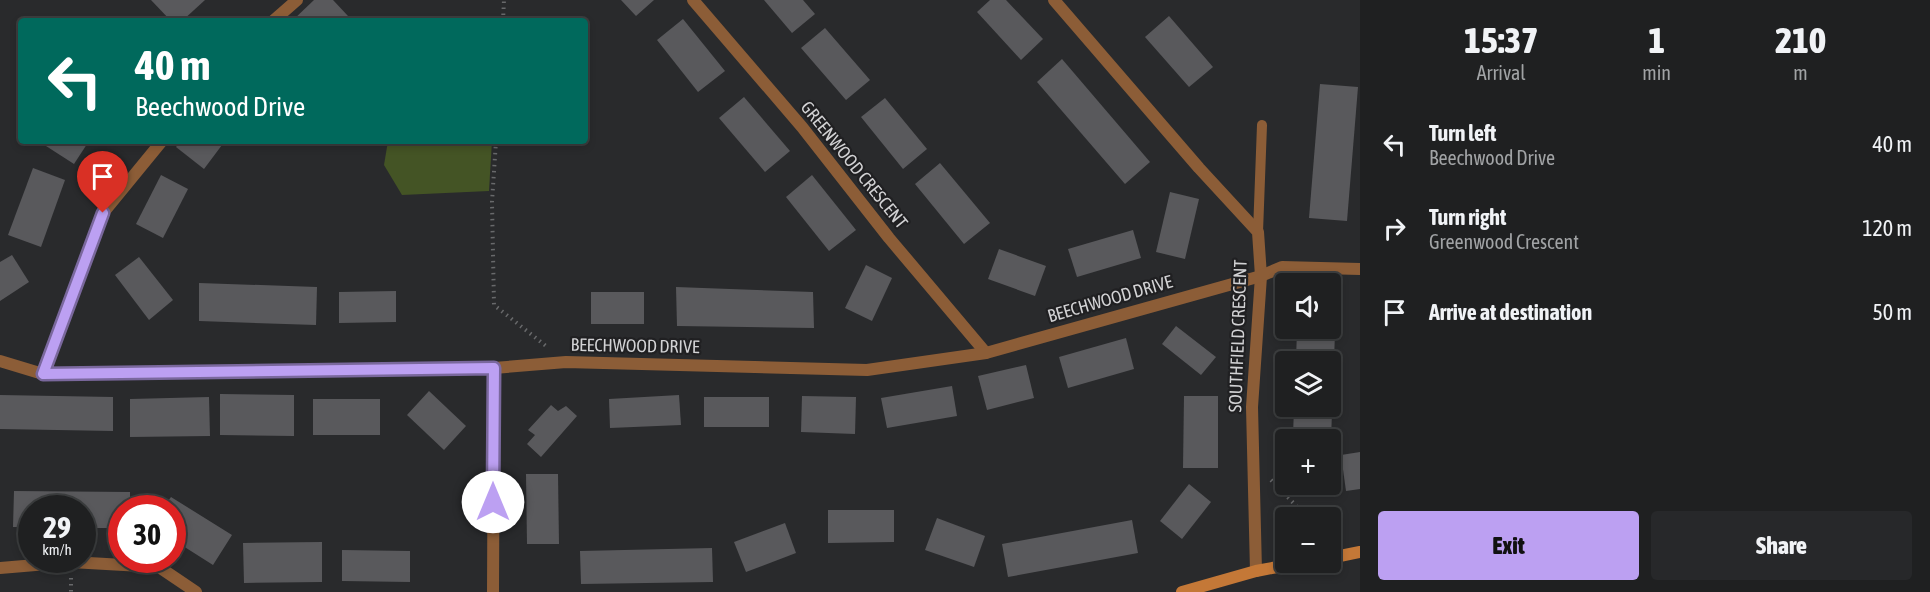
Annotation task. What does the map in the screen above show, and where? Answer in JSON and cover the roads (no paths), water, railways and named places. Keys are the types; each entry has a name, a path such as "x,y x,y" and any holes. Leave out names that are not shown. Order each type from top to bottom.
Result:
{"main road":[{"path":"1341,556 1360,552"},
{"path":"1182,592 1275,567"}],"street":[{"path":"276,18 297,0"},
{"name":"GREENWOOD CRESCENT","path":"693,0 802,127 889,238 986,353"},
{"path":"1054,0 1257,232"},
{"path":"43,374 103,213 160,144"},
{"name":"SOUTHFIELD CRESCENT","path":"1256,571 1252,407 1261,276 1257,232"},
{"name":"BEECHWOOD DRIVE","path":"0,361 43,374 494,368 566,362 867,370 986,353 1261,276 1282,267 1360,269"},
{"path":"493,592 494,368"},
{"path":"0,568 71,562 159,567 196,592"}],"lane":[{"path":"1257,232 1262,125"}]}
